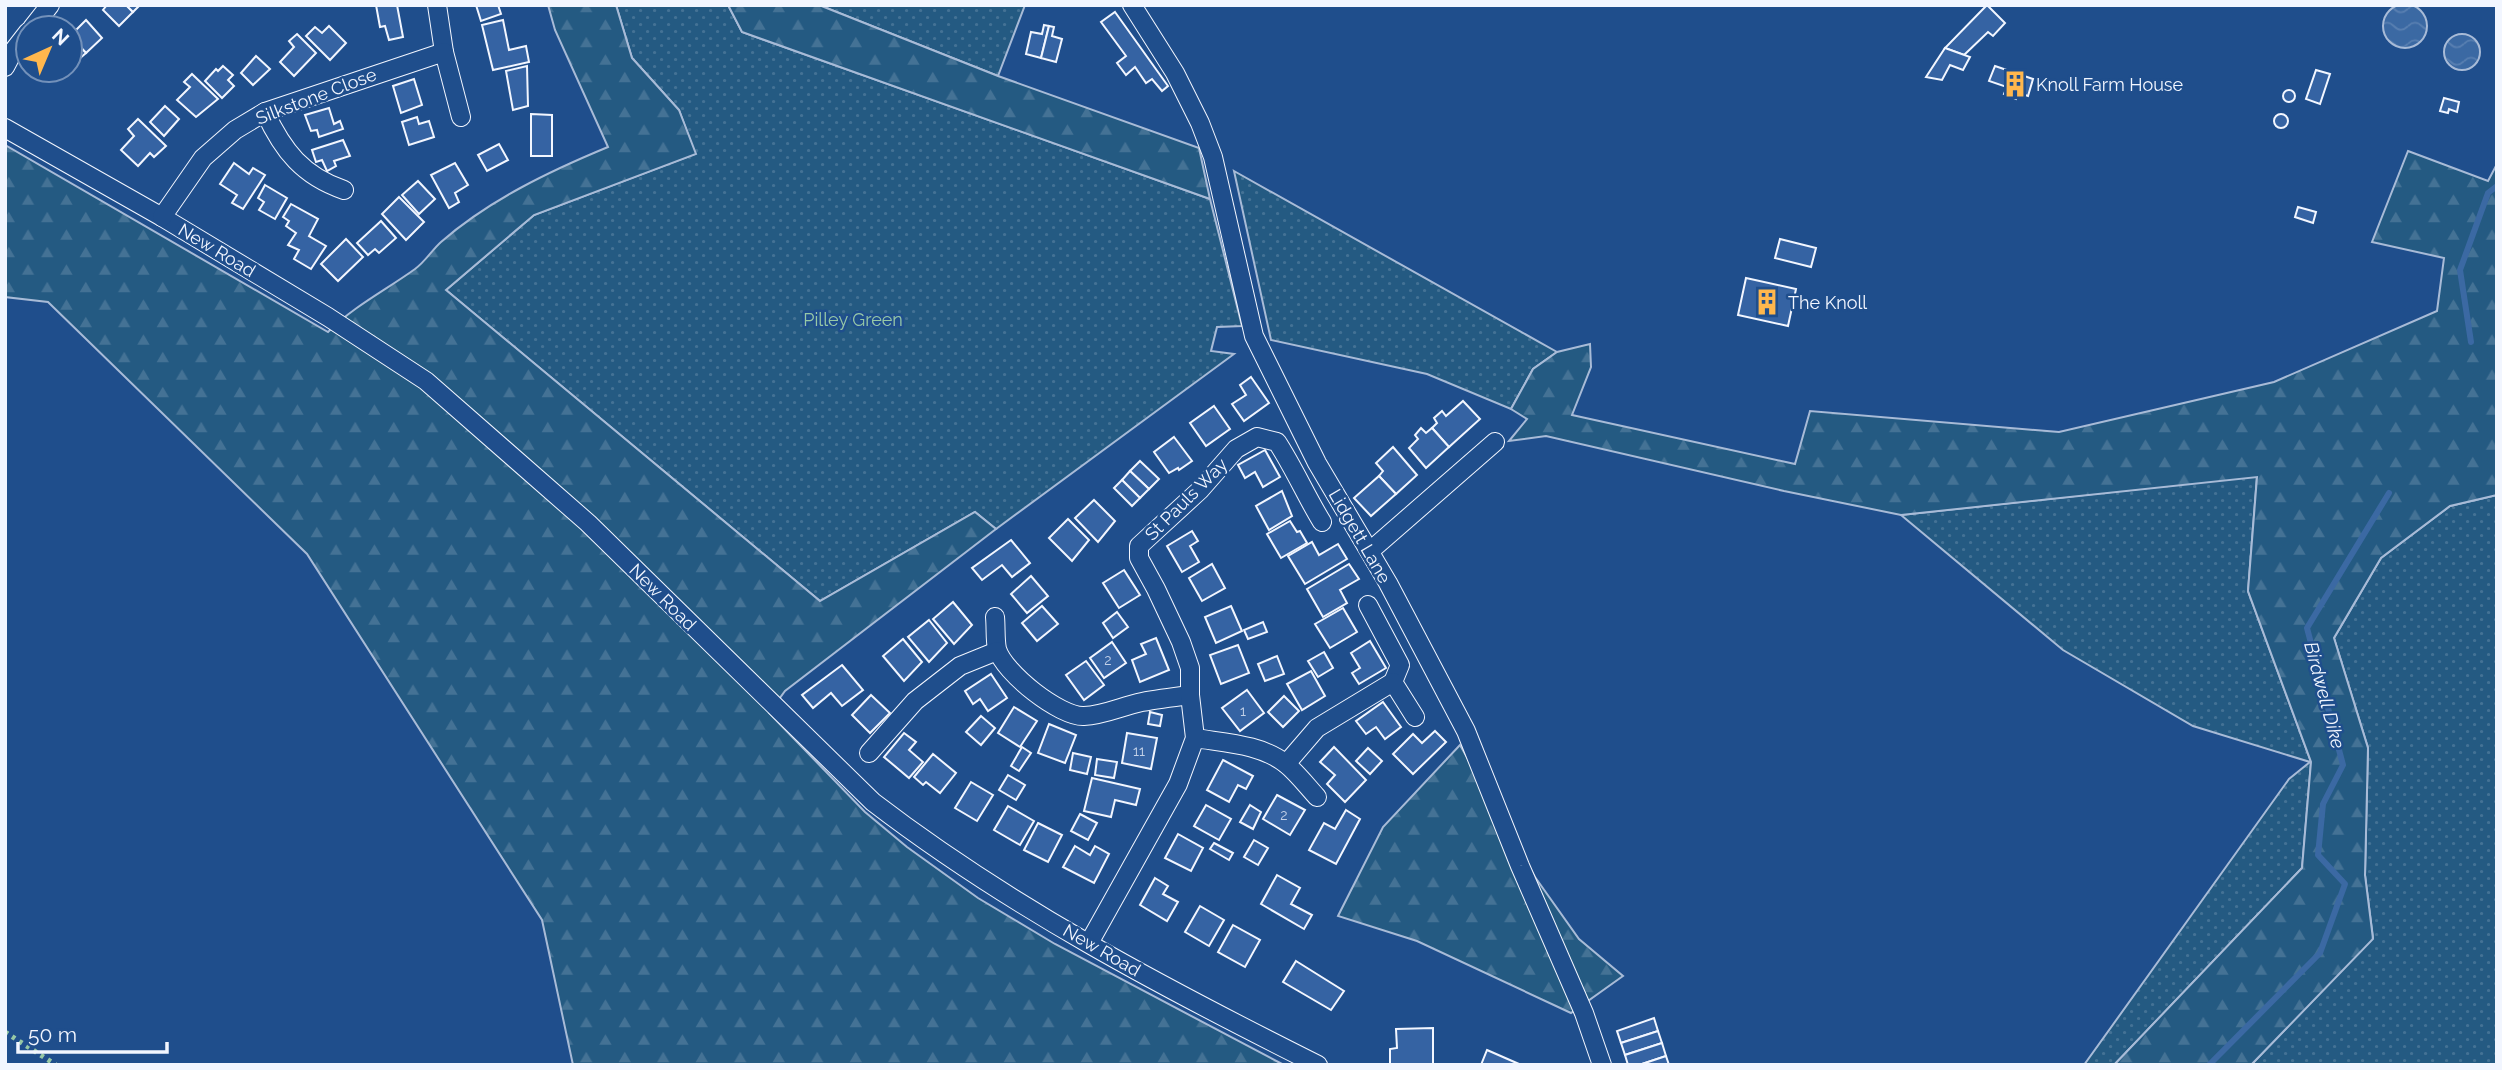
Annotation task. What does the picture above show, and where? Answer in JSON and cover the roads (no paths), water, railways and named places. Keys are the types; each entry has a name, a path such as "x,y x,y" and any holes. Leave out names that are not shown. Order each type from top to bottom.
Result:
{"street":[{"path":"436,5 444,52 461,117"},
{"name":"Lidgett Lane","path":"1132,5 1175,73 1200,123 1213,157 1254,336 1317,463 1370,551 1466,731 1520,866 1584,1013 1602,1065"},
{"path":"5,67 10,51"},
{"name":"Silkstone Close","path":"162,217 203,158 235,130 265,112 444,52"},
{"path":"265,112 274,131 299,164 323,183 344,190"},
{"name":"New Road","path":"5,128 162,217 328,317 426,381 589,523 873,802 914,833 1089,943 1204,1007 1318,1065"},
{"name":"St Pauls Way","path":"1089,943 1178,784 1195,738 1190,695 1191,668 1156,589 1139,558 1139,546 1200,490 1236,449 1257,437 1277,442 1296,470 1303,491 1322,522"},
{"path":"1370,551 1495,442"},
{"path":"1286,764 1317,728 1393,682 1399,665 1368,605"},
{"path":"995,617 998,651 1026,685 1053,706 1081,717 1110,713 1139,702 1190,695"},
{"path":"869,753 915,701 960,666 998,651"},
{"path":"1393,682 1415,717"},
{"path":"1195,738 1250,747 1286,764 1317,797"}],"water":[{"path":"2405,4 2414,5 2421,10 2426,17 2426,35 2421,42 2414,47 2405,48 2396,47 2389,42 2384,35 2383,26 2384,17 2389,10 2396,5"},
{"path":"2462,34 2475,39 2480,52 2475,65 2462,70 2449,65 2444,52 2449,39"}],"waterway":[{"path":"2471,342 2460,270 2488,193 2497,186"},
{"name":"Birdwell Dike","path":"2209,1065 2320,953 2345,884 2318,855 2323,804 2343,765 2307,628 2389,493"}],"place":[{"name":"Knoll Farm House","path":"2015,84"},
{"name":"The Knoll","path":"1767,302"}],"park label":[{"name":"Pilley Green","path":"853,319"}]}
